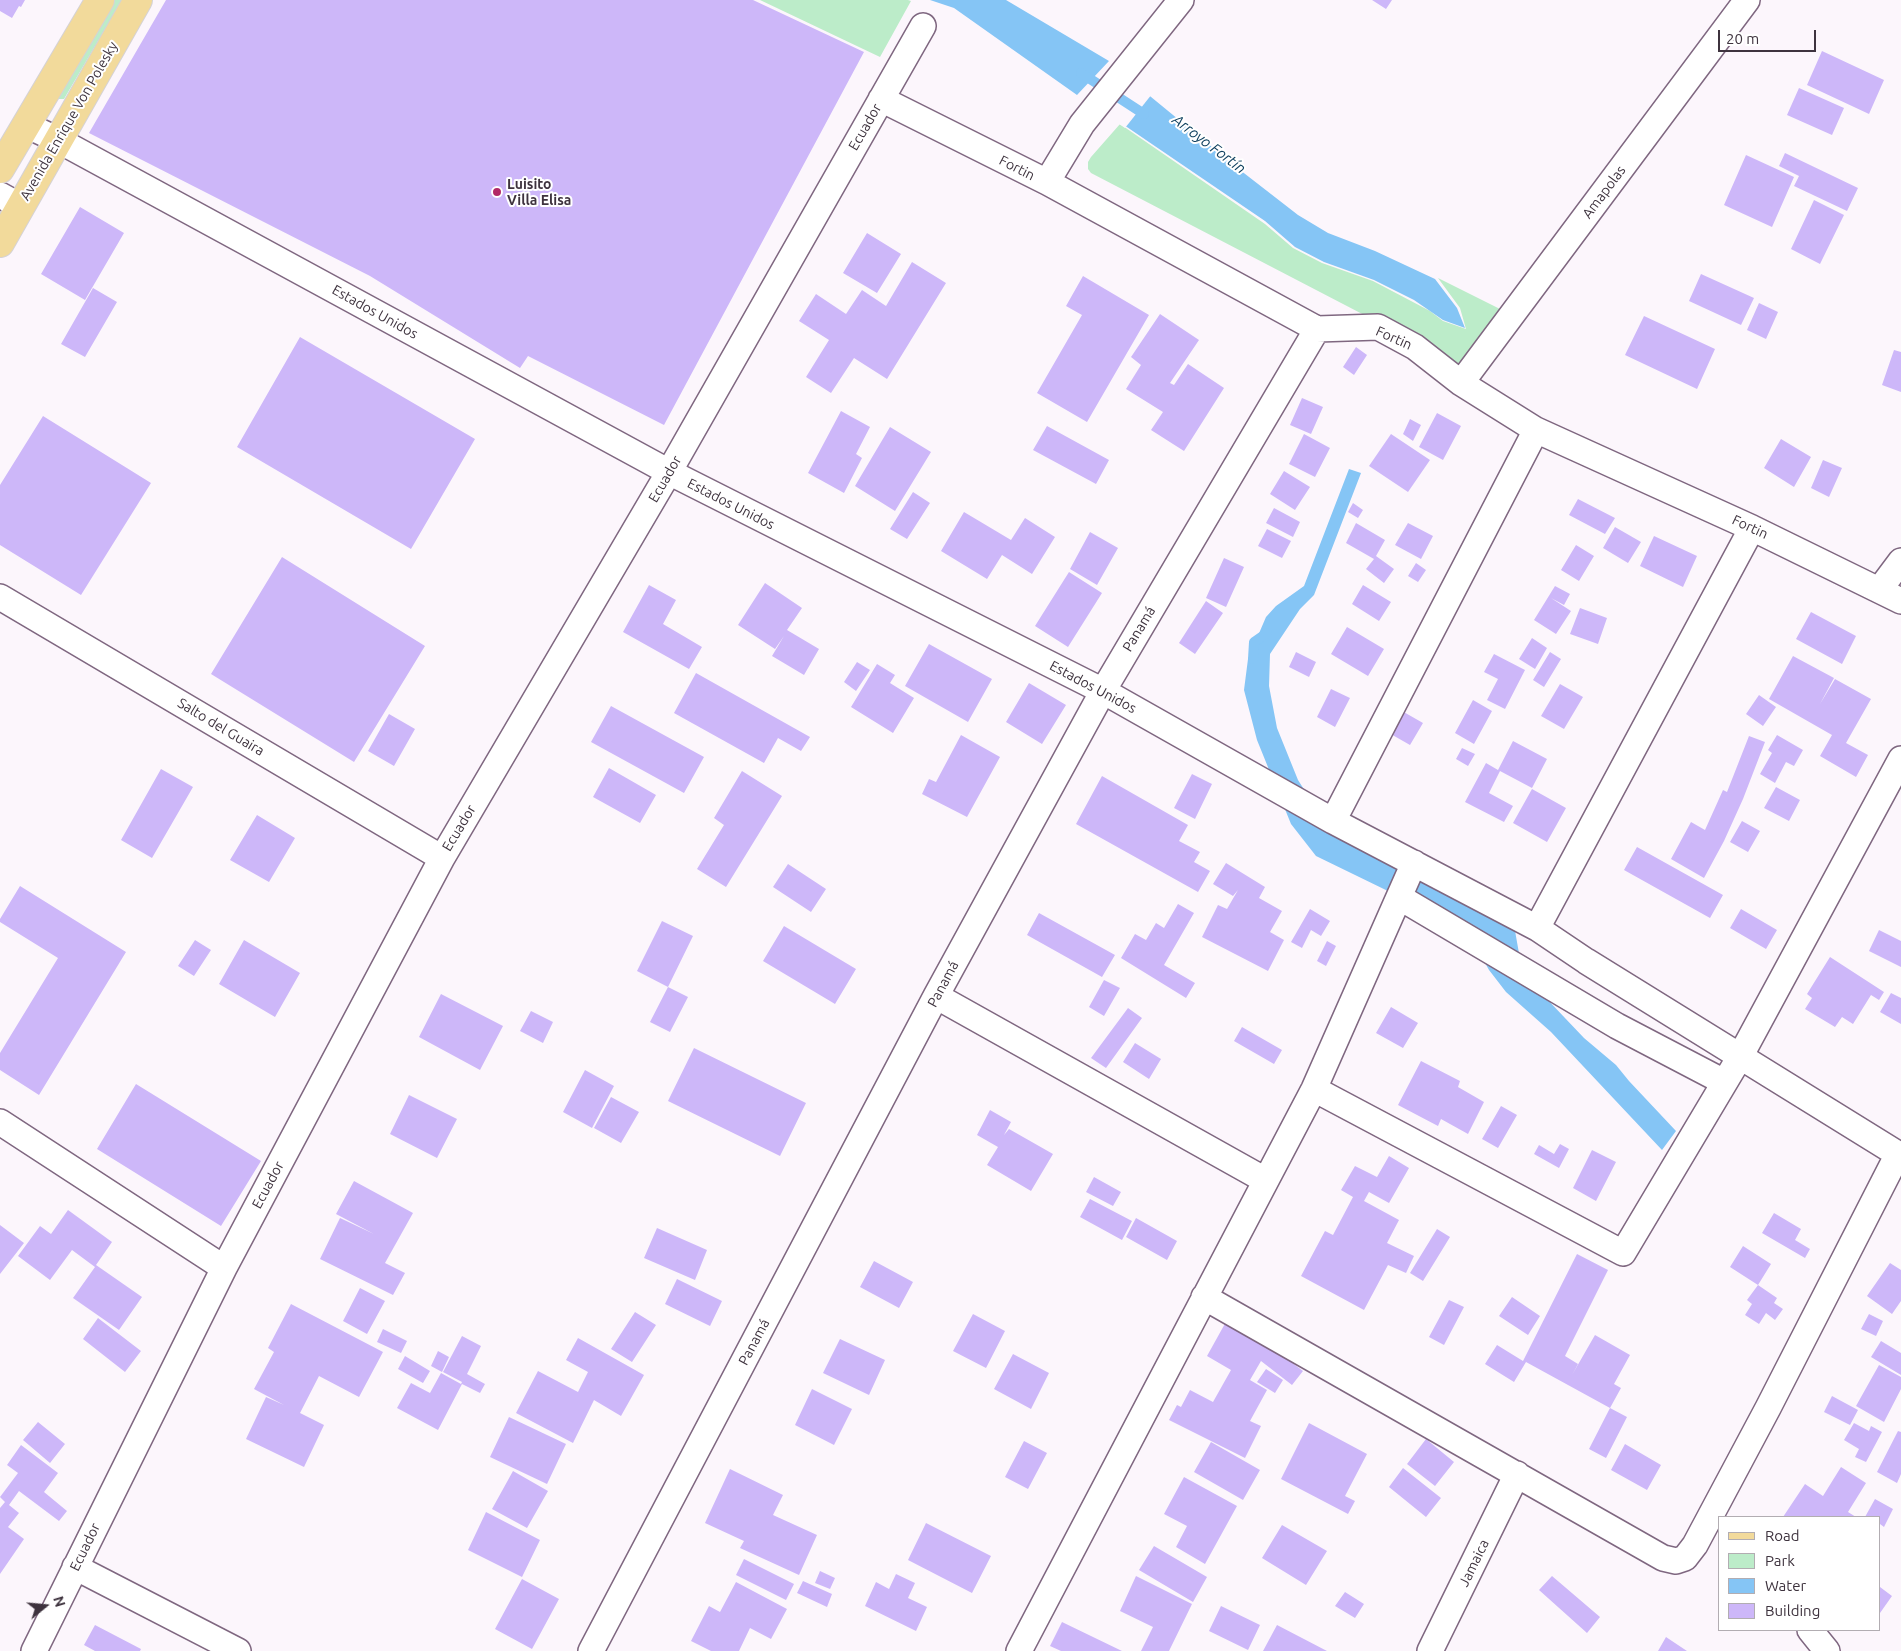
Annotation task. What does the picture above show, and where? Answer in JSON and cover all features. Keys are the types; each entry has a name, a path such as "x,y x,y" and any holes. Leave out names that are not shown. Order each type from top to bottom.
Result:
{"main road":[{"path":"0,169 100,0"},
{"name":"Avenida Enrique Von Polesky","path":"0,243 10,200 58,140 138,0"}],"street":[{"path":"1047,182 1082,124 1181,0"},
{"name":"Amapolas","path":"1461,383 1747,0"},
{"name":"Ecuador","path":"34,1651 224,1268 442,858 669,472 922,26"},
{"name":"Fortin","path":"881,98 1047,182 1317,329 1378,327 1416,347 1461,383 1536,430 1752,528 1891,595"},
{"name":"Estados Unidos","path":"26,126 58,140 669,472 1103,691 1333,821 1537,928 1586,961 1741,1055 1900,1155"},
{"name":"Panamá","path":"591,1651 936,996 1103,691 1317,329"},
{"path":"1333,821 1536,430"},
{"path":"1537,928 1752,528"},
{"path":"1891,595 1901,562"},
{"name":"Salto del Guaira","path":"0,596 442,858"},
{"path":"1314,1088 1623,1253 1741,1055 1901,759"},
{"path":"1018,1651 1314,1088 1414,863"},
{"path":"1399,897 1617,1026 1724,1082"},
{"path":"936,996 1265,1180"},
{"path":"0,1122 224,1268"},
{"path":"1726,1507 1900,1155"},
{"path":"1204,1297 1664,1558 1676,1561 1685,1558 1718,1517"},
{"name":"Jamaica","path":"1430,1651 1517,1474"},
{"path":"75,1567 238,1651"},
{"path":"1811,1631 1827,1651"}],"green space":[{"path":"114,0 122,0 64,99 58,99 58,96"},
{"path":"760,0 908,0 911,1 880,57"},
{"path":"1120,124 1265,224 1293,248 1322,263 1373,281 1430,311 1443,321 1466,329 1460,308 1438,278 1512,315 1470,370 1091,173 1088,169 1088,162"}],"water":[{"path":"930,0 1006,0 1109,61 1077,95 954,8"},
{"path":"1145,92 1298,215 1328,233 1375,251 1435,279 1457,308 1465,328 1443,320 1414,300 1374,280 1324,262 1295,247 1265,221 1121,123"},
{"path":"1349,469 1361,473 1314,595 1300,609 1270,654 1269,686 1277,728 1298,780 1326,824 1514,925 1520,959 1545,997 1584,1038 1616,1065 1676,1131 1662,1150 1551,1032 1506,992 1489,970 1466,929 1316,856 1291,824 1257,740 1244,690 1248,659 1266,617 1276,606 1304,586"}],"pier":[{"path":"1144,90 1152,94 1125,128 1119,122"}],"building":[{"path":"0,0 25,0 12,18 0,11"},
{"name":"Luisito Villa Elisa","path":"166,0 753,0 864,52 664,425 528,356 520,368 370,276 89,133"},
{"path":"1372,0 1392,0 1386,9"},
{"path":"1822,51 1884,80 1869,114 1807,85"},
{"path":"1799,88 1844,108 1832,135 1787,115"},
{"path":"1785,153 1858,188 1847,211 1794,186 1799,176 1779,166"},
{"path":"1746,155 1794,177 1772,227 1724,205"},
{"path":"1814,200 1844,215 1820,264 1791,249"},
{"path":"80,207 124,233 85,300 41,274"},
{"path":"867,233 901,254 877,293 843,273"},
{"path":"912,262 946,283 887,379 854,358 831,393 806,377 829,340 799,321 816,294 846,314 862,290 886,306"},
{"path":"1701,274 1754,298 1741,325 1689,301"},
{"path":"1083,276 1149,315 1087,422 1037,393 1082,315 1066,306"},
{"path":"93,288 117,302 85,357 61,344"},
{"path":"1759,303 1778,312 1766,339 1747,330"},
{"path":"1160,314 1199,340 1170,383 1174,385 1188,364 1224,388 1184,451 1151,430 1163,412 1126,389 1141,365 1131,357"},
{"path":"1644,316 1715,349 1697,389 1625,355"},
{"path":"300,337 475,439 411,549 237,447"},
{"path":"1356,347 1367,355 1354,375 1343,367"},
{"path":"1894,350 1901,352 1901,392 1882,385"},
{"path":"1302,398 1323,407 1311,434 1290,425"},
{"path":"841,411 870,427 856,454 862,458 844,493 808,473"},
{"path":"1437,413 1461,426 1443,460 1419,447"},
{"path":"43,416 151,483 81,595 0,545 0,485"},
{"path":"1410,419 1421,425 1413,441 1403,434"},
{"path":"1047,426 1109,460 1096,484 1033,450"},
{"path":"890,427 931,452 895,511 855,486"},
{"path":"1304,434 1330,448 1315,477 1289,464"},
{"path":"1391,434 1430,460 1408,492 1369,466"},
{"path":"1781,439 1811,457 1794,487 1764,468"},
{"path":"1823,460 1842,468 1829,497 1811,488"},
{"path":"1284,471 1310,487 1295,510 1270,494"},
{"path":"913,492 930,503 907,539 890,529"},
{"path":"1578,499 1615,518 1605,534 1569,515"},
{"path":"1353,503 1363,510 1358,518 1348,512"},
{"path":"1274,508 1300,522 1293,537 1266,523"},
{"path":"964,512 1011,540 1025,518 1055,537 1032,574 1002,555 987,579 941,551"},
{"path":"1356,523 1385,540 1376,556 1394,569 1384,583 1366,569 1374,559 1346,543"},
{"path":"1408,523 1433,536 1421,559 1395,545"},
{"path":"1615,527 1641,542 1628,563 1603,548"},
{"path":"1267,529 1291,541 1282,558 1258,546"},
{"path":"1090,532 1118,548 1097,585 1070,569"},
{"path":"1654,536 1697,556 1683,587 1640,566"},
{"path":"1576,545 1594,556 1579,581 1561,570"},
{"path":"282,557 425,646 354,762 211,674"},
{"path":"1224,558 1244,567 1226,607 1206,598"},
{"path":"1416,563 1426,570 1418,582 1408,576"},
{"path":"1069,572 1102,593 1068,647 1035,626"},
{"path":"765,583 802,608 787,630 819,649 804,675 772,656 784,636 775,649 738,625"},
{"path":"649,585 676,600 663,624 702,647 689,669 623,632"},
{"path":"1363,585 1391,602 1379,621 1352,604"},
{"path":"1555,586 1570,594 1564,605 1551,598 1571,611 1556,634 1534,620"},
{"path":"1206,601 1223,613 1195,654 1179,643"},
{"path":"1580,608 1607,618 1598,644 1570,634"},
{"path":"1811,612 1856,636 1842,664 1796,639"},
{"path":"1347,627 1384,649 1368,676 1331,654"},
{"path":"1532,638 1547,648 1535,669 1519,659"},
{"path":"929,644 992,679 968,722 905,686"},
{"path":"1296,652 1316,662 1309,677 1289,667"},
{"path":"1550,652 1561,659 1544,687 1533,680"},
{"path":"1494,654 1525,670 1505,709 1487,700 1498,679 1484,672"},
{"path":"1793,656 1834,678 1820,704 1835,679 1871,699 1846,743 1868,755 1856,777 1820,756 1832,735 1769,699"},
{"path":"857,662 870,670 856,691 844,682"},
{"path":"877,664 895,675 890,683 914,698 893,733 851,707"},
{"path":"696,673 810,737 801,751 778,738 764,763 674,713"},
{"path":"1029,683 1066,705 1042,744 1006,722"},
{"path":"1560,684 1583,697 1564,729 1541,716"},
{"path":"1331,689 1350,698 1335,727 1317,717"},
{"path":"1759,695 1776,707 1763,726 1746,714"},
{"path":"1473,700 1492,711 1474,744 1455,733"},
{"path":"611,706 704,757 684,793 591,742"},
{"path":"1402,711 1423,723 1410,745 1389,733"},
{"path":"389,714 415,729 394,766 368,751"},
{"path":"961,735 1000,757 967,817 922,794 929,779 936,782"},
{"path":"1777,735 1803,750 1794,766 1786,762 1775,783 1760,774 1772,753 1768,750"},
{"path":"1749,736 1765,742 1743,799 1724,841 1704,878 1671,859 1691,822 1705,830 1723,790 1727,792"},
{"path":"1513,741 1547,759 1532,788 1500,771 1489,793 1513,806 1504,822 1465,802 1486,763 1498,770"},
{"path":"1462,748 1475,754 1468,766 1456,759"},
{"path":"609,768 656,795 640,823 593,797"},
{"path":"161,769 193,787 152,858 121,840"},
{"path":"742,771 782,796 726,887 697,869 724,825 714,818"},
{"path":"1192,774 1212,784 1195,819 1174,808"},
{"path":"1102,776 1188,825 1179,841 1200,852 1194,862 1210,871 1198,892 1076,824"},
{"path":"1776,787 1800,800 1789,821 1764,808"},
{"path":"1532,789 1566,808 1547,842 1513,823"},
{"path":"257,815 295,838 269,882 230,860"},
{"path":"1742,821 1760,831 1748,852 1730,842"},
{"path":"1637,847 1723,895 1710,918 1624,870"},
{"path":"1226,863 1265,887 1259,898 1282,911 1270,932 1284,940 1268,971 1202,937 1218,905 1227,909 1238,890 1233,896 1213,884"},
{"path":"788,864 826,889 811,912 773,887"},
{"path":"20,886 126,952 39,1095 0,1070 0,1053 58,958 0,922"},
{"path":"1178,904 1194,913 1164,965 1195,983 1186,998 1121,958 1135,934 1146,940 1156,923 1164,928"},
{"path":"1310,909 1330,921 1321,936 1311,930 1302,948 1291,942"},
{"path":"1741,909 1777,930 1766,949 1730,928"},
{"path":"1039,913 1115,955 1102,977 1027,935"},
{"path":"662,921 693,936 668,987 637,971"},
{"path":"784,926 856,969 835,1004 763,961"},
{"path":"1879,930 1901,941 1901,967 1869,951"},
{"path":"195,940 211,950 194,976 178,966"},
{"path":"244,940 300,973 275,1017 219,984"},
{"path":"1327,941 1336,946 1326,966 1317,961"},
{"path":"1830,957 1884,992 1879,1000 1871,995 1853,1024 1842,1017 1835,1027 1805,1009 1812,998 1807,994"},
{"path":"1104,980 1120,988 1104,1016 1089,1007"},
{"path":"668,987 688,997 670,1032 650,1022"},
{"path":"1891,993 1901,998 1901,1024 1880,1012"},
{"path":"441,994 503,1026 480,1070 419,1037"},
{"path":"1391,1007 1418,1023 1403,1048 1376,1033"},
{"path":"1128,1008 1142,1018 1106,1068 1091,1058"},
{"path":"531,1011 553,1022 543,1043 520,1031"},
{"path":"1242,1027 1282,1050 1274,1064 1234,1041"},
{"path":"1135,1043 1161,1059 1149,1079 1123,1062"},
{"path":"694,1048 806,1103 780,1156 668,1101"},
{"path":"1421,1061 1460,1081 1458,1087 1484,1102 1468,1134 1441,1119 1438,1126 1398,1105"},
{"path":"585,1070 614,1086 592,1128 563,1112"},
{"path":"136,1084 261,1161 221,1226 97,1149"},
{"path":"409,1095 457,1119 437,1158 390,1134"},
{"path":"611,1097 639,1112 621,1143 594,1128"},
{"path":"1501,1106 1517,1115 1498,1148 1482,1139"},
{"path":"990,1110 1011,1122 1004,1135 1009,1129 1053,1154 1031,1191 987,1165 998,1147 977,1135"},
{"path":"1560,1144 1569,1149 1559,1168 1534,1154 1539,1145 1554,1154"},
{"path":"1592,1150 1616,1162 1596,1201 1573,1188"},
{"path":"1389,1156 1409,1168 1389,1203 1369,1192 1364,1201 1399,1220 1387,1243 1414,1256 1406,1273 1388,1265 1364,1310 1301,1276 1325,1231 1333,1235 1353,1197 1341,1190 1355,1166 1377,1177"},
{"path":"1094,1177 1121,1192 1113,1206 1086,1192"},
{"path":"354,1181 413,1213 385,1263 405,1273 393,1295 320,1259 340,1218 374,1234 336,1214"},
{"path":"1090,1199 1132,1221 1122,1240 1080,1217"},
{"path":"68,1210 112,1242 96,1265 142,1297 119,1330 73,1298 95,1267 72,1250 50,1280 18,1256 40,1226 51,1234"},
{"path":"1774,1213 1801,1229 1795,1240 1810,1249 1805,1258 1762,1233"},
{"path":"1136,1218 1177,1241 1167,1260 1126,1237"},
{"path":"0,1225 24,1243 0,1274"},
{"path":"657,1228 707,1250 695,1280 644,1258"},
{"path":"1437,1229 1450,1237 1423,1281 1410,1273"},
{"path":"1743,1246 1771,1264 1758,1285 1730,1267"},
{"path":"1577,1254 1608,1270 1565,1356 1578,1364 1572,1375 1595,1335 1630,1355 1614,1384 1621,1388 1610,1408 1526,1362 1514,1382 1485,1364 1497,1345 1523,1361"},
{"path":"874,1261 913,1282 899,1308 860,1287"},
{"path":"1890,1263 1901,1270 1901,1301 1892,1314 1867,1296"},
{"path":"677,1279 722,1301 710,1326 665,1304"},
{"path":"1758,1285 1777,1298 1774,1303 1783,1309 1775,1320 1766,1313 1759,1324 1745,1315 1752,1304 1747,1300"},
{"path":"360,1288 385,1301 367,1334 343,1321"},
{"path":"1512,1297 1540,1316 1528,1335 1499,1316"},
{"path":"1449,1300 1464,1307 1444,1345 1429,1337"},
{"path":"291,1304 383,1352 359,1397 319,1376 300,1413 324,1425 304,1467 246,1439 266,1397 284,1405 254,1389 274,1352 268,1348"},
{"path":"635,1312 656,1325 632,1362 611,1349"},
{"path":"973,1314 1005,1331 986,1368 953,1351"},
{"path":"1869,1314 1883,1321 1876,1336 1861,1329"},
{"path":"98,1318 141,1351 125,1372 83,1339"},
{"path":"1227,1320 1270,1346 1303,1371 1292,1385 1261,1361 1250,1380 1267,1390 1250,1421 1261,1426 1245,1458 1169,1420 1177,1405 1181,1407 1190,1390 1213,1402 1231,1370 1207,1356"},
{"path":"383,1329 407,1341 401,1353 377,1342"},
{"path":"462,1336 481,1346 467,1374 485,1384 480,1393 462,1384 438,1430 397,1408 411,1383 430,1393 441,1373 461,1384 462,1382 443,1372"},
{"path":"578,1338 644,1375 621,1416 594,1400 573,1443 516,1413 538,1371 578,1392 588,1372 566,1360"},
{"path":"840,1339 885,1360 869,1395 823,1373"},
{"path":"1881,1341 1901,1353 1901,1375 1871,1357"},
{"path":"438,1351 449,1357 442,1372 431,1366"},
{"path":"1013,1354 1049,1373 1031,1409 994,1389"},
{"path":"405,1356 430,1371 423,1383 398,1369"},
{"path":"1879,1365 1901,1377 1901,1389 1884,1422 1856,1406"},
{"path":"1266,1369 1283,1380 1275,1393 1257,1382"},
{"path":"812,1389 852,1409 834,1445 795,1425"},
{"path":"1832,1396 1858,1410 1850,1425 1824,1412"},
{"path":"1610,1408 1627,1417 1606,1458 1589,1449"},
{"path":"509,1417 566,1444 547,1484 490,1457"},
{"path":"38,1422 65,1444 50,1463 23,1440"},
{"path":"1309,1423 1367,1454 1345,1496 1355,1501 1348,1514 1281,1479"},
{"path":"1854,1423 1869,1431 1871,1426 1882,1432 1866,1462 1855,1457 1859,1449 1844,1440"},
{"path":"1898,1431 1901,1432 1901,1474 1897,1483 1877,1472"},
{"path":"1426,1439 1454,1462 1435,1486 1407,1464"},
{"path":"1024,1441 1047,1453 1028,1489 1005,1477"},
{"path":"1211,1442 1260,1470 1243,1500 1194,1472"},
{"path":"1625,1444 1661,1465 1647,1490 1611,1470"},
{"path":"21,1445 58,1473 44,1492 67,1511 59,1521 19,1491 9,1505 19,1513 8,1527 24,1539 0,1574 0,1508 5,1502 0,1497 18,1473 7,1465"},
{"path":"1841,1467 1866,1483 1848,1512 1854,1516 1784,1516 1805,1484 1823,1496"},
{"path":"1403,1468 1441,1498 1426,1517 1389,1487"},
{"path":"730,1469 783,1495 773,1515 817,1535 799,1575 740,1548 744,1541 705,1523"},
{"path":"513,1471 548,1491 527,1528 492,1509"},
{"path":"1184,1477 1237,1506 1205,1564 1176,1547 1187,1526 1164,1514"},
{"path":"1875,1499 1893,1509 1884,1527 1881,1525 1881,1516 1866,1516"},
{"path":"486,1512 540,1540 522,1577 468,1550"},
{"path":"926,1523 991,1556 972,1593 908,1560"},
{"path":"1282,1525 1327,1551 1306,1585 1262,1558"},
{"path":"1154,1546 1207,1577 1193,1602 1139,1570"},
{"path":"744,1559 794,1584 786,1600 736,1575"},
{"path":"820,1571 835,1578 830,1589 815,1583"},
{"path":"896,1574 915,1583 908,1598 927,1607 916,1631 865,1606 876,1582 889,1589"},
{"path":"1136,1576 1192,1604 1169,1651 1141,1651 1153,1627 1120,1611"},
{"path":"1552,1576 1600,1617 1587,1633 1539,1590"},
{"path":"522,1579 559,1599 532,1649 495,1629"},
{"path":"803,1581 832,1594 827,1607 797,1593"},
{"path":"736,1582 787,1609 771,1639 750,1628 739,1651 711,1651 691,1641 709,1606 720,1612"},
{"path":"1881,1588 1892,1596 1881,1612"},
{"path":"1345,1592 1364,1604 1355,1618 1335,1606"},
{"path":"1221,1606 1260,1625 1248,1650 1209,1631"},
{"path":"1062,1622 1122,1651 1061,1651 1050,1646"},
{"path":"95,1625 141,1649 140,1651 95,1651 84,1645"},
{"path":"1277,1625 1327,1651 1263,1651"},
{"path":"1666,1637 1687,1651 1658,1651"}],"waterway":[{"name":"Arroyo Fortín","path":"1081,73 1144,114"},
{"path":"1253,659 1254,642 1267,633"}],"place":[{"name":"Luisito Villa Elisa","path":"497,192"}]}
